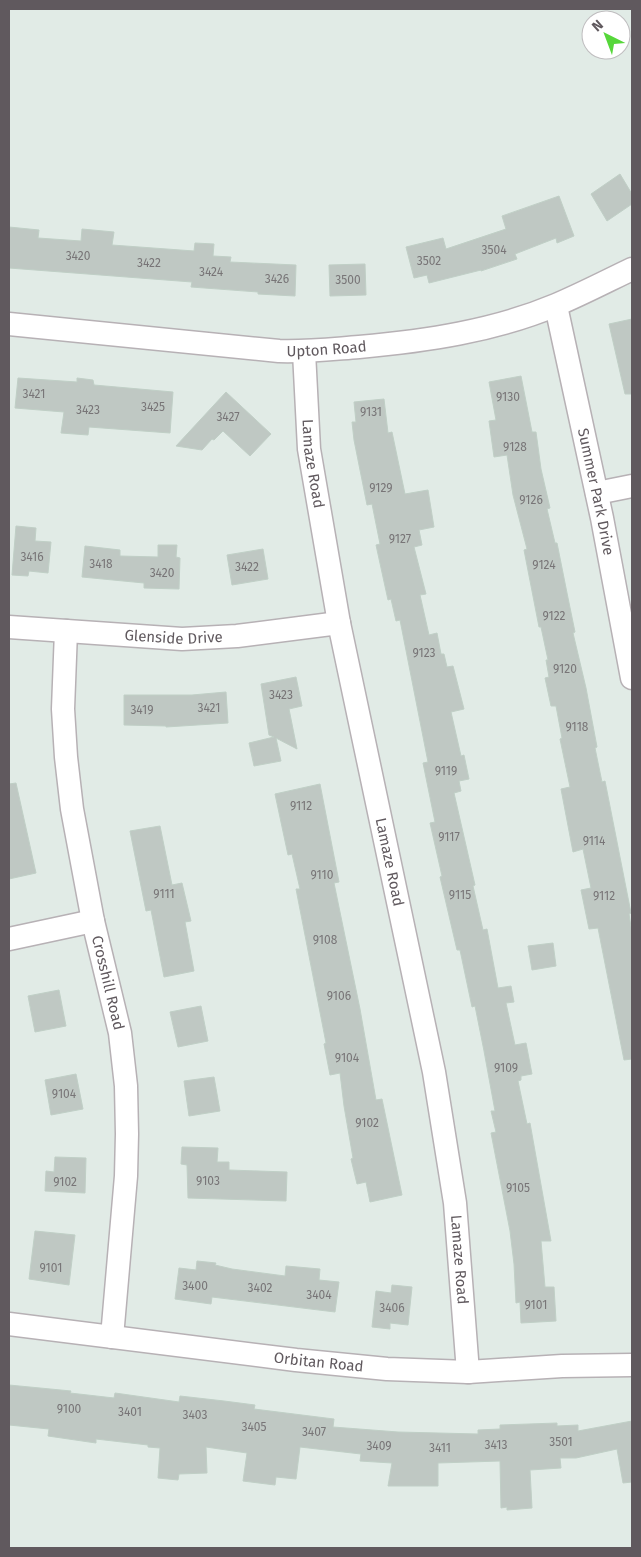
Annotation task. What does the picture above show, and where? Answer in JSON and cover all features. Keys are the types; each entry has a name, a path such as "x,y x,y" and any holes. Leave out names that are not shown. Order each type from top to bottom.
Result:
{"street":[{"name":"Upton Road","path":"9,324 304,352 442,338 498,325 556,306 632,269"},
{"name":"Summer Park Drive","path":"556,306 597,494 632,678"},
{"name":"Lamaze Road","path":"304,352 309,449 339,623 434,1072 455,1203 468,1372"},
{"path":"597,494 632,486"},
{"name":"Glenside Drive","path":"9,627 182,639 237,636 339,623"},
{"name":"Crosshill Road","path":"66,631 63,674 66,757 72,809 93,921 120,1033 126,1086 126,1176 112,1337"},
{"path":"9,939 93,921"},
{"name":"Orbitan Road","path":"9,1324 386,1369 468,1372 562,1366 632,1365"}],"building":[{"path":"620,174 632,194 632,204 607,221 591,194"},
{"path":"559,196 574,236 557,243 556,238 515,254 517,259 481,271 429,283 427,275 414,278 406,247 443,238 446,249 506,229 502,216"},
{"path":"9,227 39,230 38,238 81,241 82,229 114,232 112,245 194,251 195,243 214,244 213,256 231,257 230,262 296,265 295,296 191,287 192,282 9,268"},
{"path":"365,264 366,295 330,296 329,265"},
{"path":"632,319 632,394 625,394 609,324"},
{"path":"521,376 532,432 536,432 541,469 550,508 547,509 555,543 557,543 575,632 573,633 597,747 595,748 602,782 605,781 631,913 629,914 632,933 632,1059 624,1060 598,928 589,929 581,890 591,888 583,849 573,852 561,789 570,787 560,739 562,738 556,706 551,706 545,678 549,677 546,660 548,660 541,627 539,627 524,550 527,549 513,495 507,455 494,457 489,421 496,420 489,382"},
{"path":"18,378 77,382 77,378 93,380 94,385 173,392 170,433 89,427 88,435 61,433 64,412 15,408"},
{"path":"226,392 271,434 250,456 223,431 202,450 176,446"},
{"path":"384,399 388,433 392,432 405,494 428,490 434,527 419,530 422,545 414,547 426,594 420,595 429,635 437,633 441,654 444,654 447,667 453,666 464,709 451,712 461,756 464,755 469,779 459,781 461,791 454,793 483,930 487,929 498,988 511,986 514,1002 506,1003 515,1045 526,1043 532,1074 521,1076 521,1080 518,1081 527,1124 530,1123 551,1241 541,1241 545,1287 554,1287 556,1321 521,1323 520,1302 516,1303 510,1231 491,1133 496,1132 491,1111 495,1111 484,1051 475,1006 472,1007 460,950 457,950 440,877 442,876 430,823 435,822 423,763 428,762 400,620 396,621 391,599 388,600 376,545 380,544 372,504 367,505 354,440 352,422 356,422 354,402"},
{"path":"16,526 36,528 35,541 51,542 48,573 29,571 28,576 12,575"},
{"path":"158,545 177,545 176,557 180,558 179,589 144,588 144,583 82,577 85,546 120,550 120,556 158,557"},
{"path":"263,549 268,579 232,585 227,555"},
{"path":"296,677 302,706 289,709 297,749 276,738 281,761 254,766 249,743 274,737 269,735 261,684"},
{"path":"226,692 228,723 166,727 124,725 124,695 192,695"},
{"path":"16,783 36,873 9,879 9,784"},
{"path":"320,784 339,882 334,883 360,1009 376,1100 382,1099 402,1195 370,1202 366,1182 357,1184 351,1159 353,1158 340,1073 330,1075 324,1044 326,1043 296,889 300,889 292,854 288,855 275,794"},
{"path":"160,826 172,885 182,883 191,921 185,922 194,971 164,977 151,910 146,911 130,831"},
{"path":"553,943 556,966 532,970 528,946"},
{"path":"59,990 66,1026 35,1032 28,996"},
{"path":"201,1006 208,1041 178,1047 170,1012"},
{"path":"76,1074 83,1109 51,1115 45,1080"},
{"path":"214,1077 220,1111 189,1116 184,1081"},
{"path":"182,1147 218,1148 217,1162 229,1162 229,1170 287,1172 286,1201 188,1198 187,1165 181,1164"},
{"path":"55,1157 86,1158 85,1193 45,1191 46,1171 54,1172"},
{"path":"35,1231 75,1235 69,1285 29,1279"},
{"path":"197,1261 216,1263 215,1265 232,1269 285,1276 286,1266 320,1269 319,1280 339,1282 335,1312 212,1297 211,1304 175,1299 179,1268 196,1270"},
{"path":"392,1285 412,1287 408,1325 390,1323 390,1329 372,1327 376,1291 391,1293"},
{"path":"9,1385 71,1391 70,1393 114,1398 115,1393 179,1402 180,1396 224,1401 255,1405 254,1409 334,1419 333,1427 398,1432 478,1434 478,1430 500,1429 500,1425 557,1423 557,1426 578,1425 578,1431 632,1421 632,1482 623,1483 617,1449 576,1458 560,1458 561,1468 530,1470 532,1508 507,1510 507,1507 501,1508 500,1461 438,1463 438,1486 388,1486 392,1463 360,1461 361,1454 300,1447 296,1479 276,1477 275,1485 243,1481 247,1453 206,1447 207,1473 179,1474 178,1480 158,1478 160,1448 96,1439 96,1443 48,1436 49,1429 9,1425"}]}
